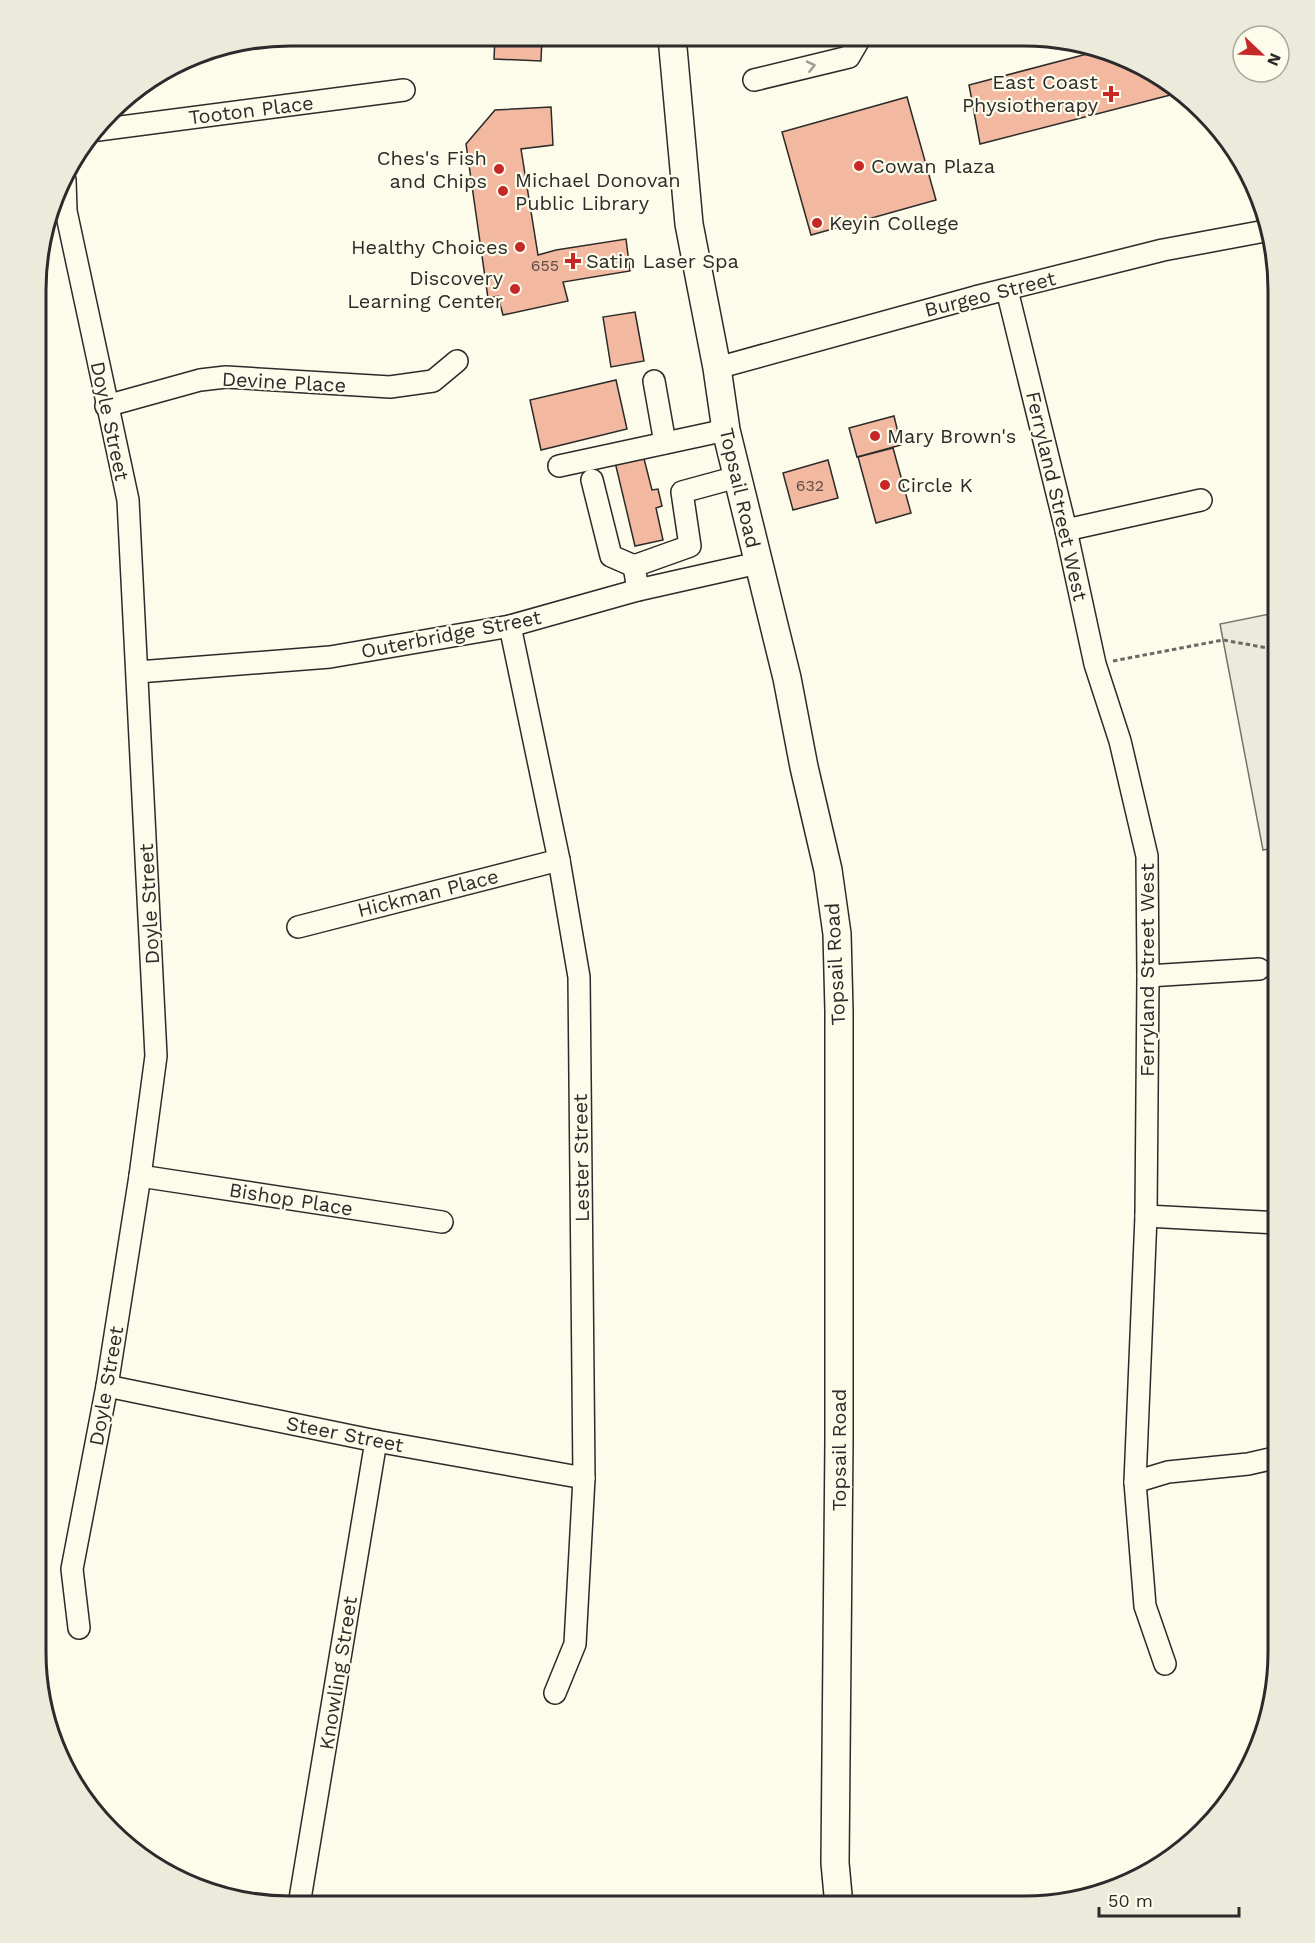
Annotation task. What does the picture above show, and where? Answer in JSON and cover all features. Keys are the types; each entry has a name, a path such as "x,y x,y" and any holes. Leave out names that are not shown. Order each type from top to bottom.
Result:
{"main road":[{"name":"Topsail Road","path":"673,46 689,224 717,368 726,430 787,678 804,767 828,870 837,934 839,1442 835,1863 837,1896"}],"street":[{"path":"754,80 849,57 855,46"},
{"name":"Tooton Place","path":"108,129 404,90"},
{"name":"Doyle Street","path":"65,197 66,211 106,406 128,500 156,1056 140,1176 106,1386 72,1569 79,1628"},
{"name":"Burgeo Street","path":"717,368 975,297 1163,250 1261,232"},
{"name":"Ferryland Street West","path":"1007,290 1066,530 1095,664 1120,741 1147,856 1146,1216 1135,1482 1145,1606 1165,1664"},
{"name":"Devine Place","path":"106,406 200,380 225,377 390,387 433,381 457,361"},
{"path":"654,381 665,443"},
{"path":"559,466 726,430"},
{"path":"592,480 611,556 634,566 690,546 681,492 737,477"},
{"path":"1066,530 1201,500"},
{"name":"Outerbridge Street","path":"138,672 330,657 510,626 638,590 758,563"},
{"path":"634,566 638,590"},
{"name":"Lester Street","path":"510,626 559,860 579,977 584,1478 575,1644 555,1692"},
{"name":"Hickman Place","path":"298,927 559,860"},
{"path":"1148,976 1259,969"},
{"name":"Bishop Place","path":"140,1176 442,1222"},
{"path":"1146,1216 1268,1222"},
{"name":"Steer Street","path":"106,1386 376,1441 584,1478"},
{"name":"Knowling Street","path":"300,1896 376,1441"},
{"path":"1135,1482 1168,1472 1248,1464 1268,1459"}],"path":[{"path":"1095,664 1223,640 1268,648"}],"shaded area":[{"path":"1268,614 1268,849 1263,850 1220,624"}],"building":[{"path":"495,46 542,46 541,61 494,59"},
{"path":"1085,54 1118,65 1146,79 1170,95 980,144 969,85"},
{"name":"Cowan Plaza","path":"907,97 936,200 811,235 782,132"},
{"path":"551,107 553,145 521,149 538,255 626,239 630,271 563,282 568,301 503,315 498,296 488,298 466,144 495,110"},
{"path":"635,312 644,361 611,367 603,317"},
{"path":"616,380 627,429 541,450 530,400"},
{"name":"Mary Brown's","path":"894,416 901,445 857,457 849,428"},
{"name":"Circle K","path":"893,448 911,513 876,523 858,457"},
{"path":"643,455 652,490 658,489 662,506 656,508 663,540 635,546 615,462"},
{"path":"828,460 838,498 793,510 783,473"}],"place":[{"name":"East Coast Physiotherapy","path":"1111,94"},
{"name":"Cowan Plaza","path":"859,166"},
{"name":"Ches's Fish and Chips","path":"499,169"},
{"name":"Michael Donovan Public Library","path":"503,191"},
{"name":"Keyin College","path":"817,223"},
{"name":"Healthy Choices","path":"520,247"},
{"name":"Satin Laser Spa","path":"573,261"},
{"name":"Discovery Learning Center","path":"515,289"},
{"name":"Mary Brown's","path":"875,436"},
{"name":"Circle K","path":"885,485"}]}
